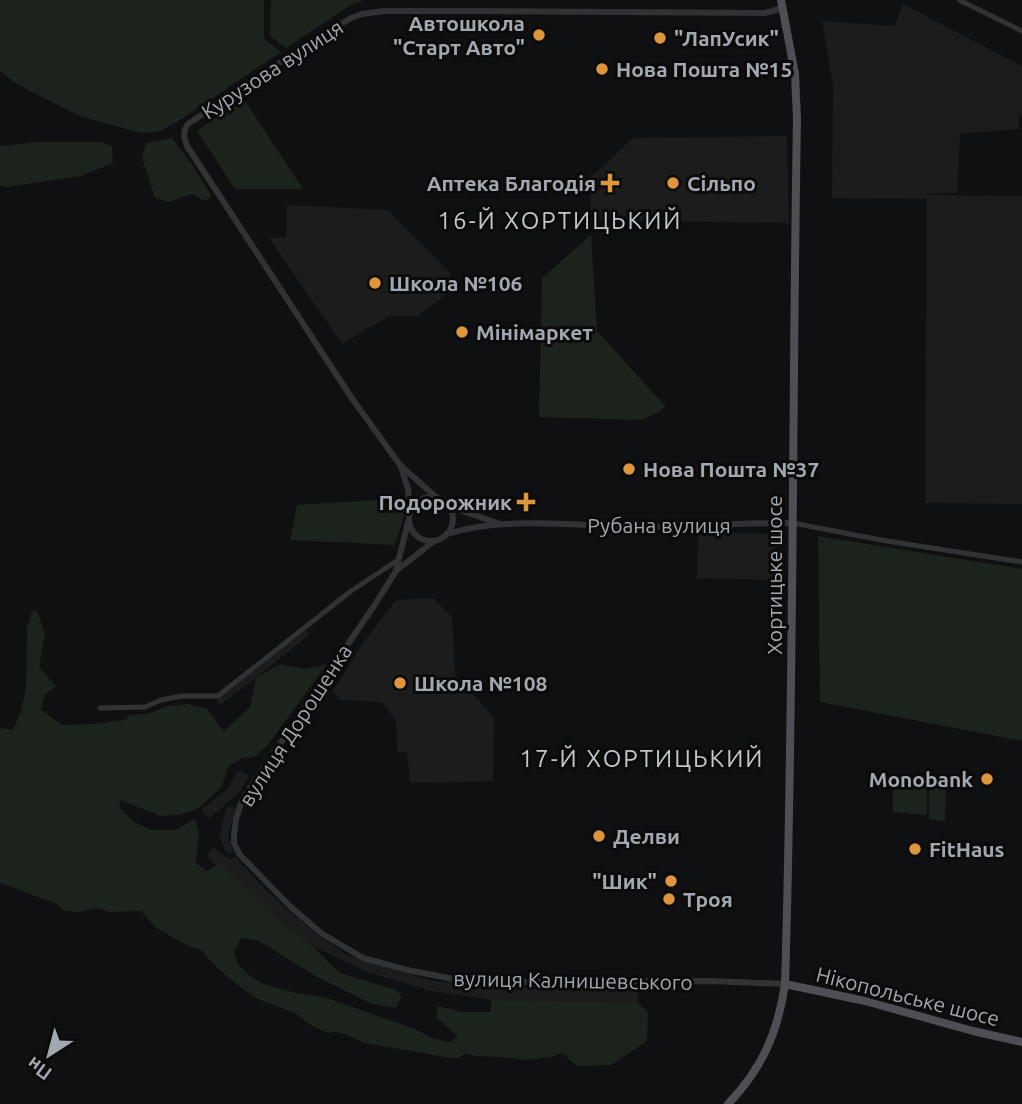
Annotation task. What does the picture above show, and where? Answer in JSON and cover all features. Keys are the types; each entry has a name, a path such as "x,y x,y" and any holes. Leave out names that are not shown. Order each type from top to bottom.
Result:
{"main road":[{"name":"Хортицьке шосе","path":"728,1104 744,1087 762,1060 778,1021 785,984 791,730 797,119 795,74 782,4"},
{"name":"Нікопольське шосе","path":"785,984 1022,1042"}],"street":[{"path":"959,0 1022,31"},
{"name":"Курузова вулиця","path":"400,465 351,397 187,146 184,130 188,124 337,26 362,15 384,11 765,13 782,4"},
{"path":"400,465 449,506 453,520 447,534 434,541 424,540 416,536 410,528 408,489 400,465"},
{"path":"410,510 416,502 424,498 437,498"},
{"name":"Рубана вулиця","path":"449,506 502,525"},
{"name":"вулиця Дорошенка","path":"396,571 408,519"},
{"name":"Рубана вулиця","path":"447,534 502,525 646,527 792,523 1022,562"},
{"name":"вулиця Дорошенка","path":"363,958 321,933 240,855 234,843 236,819 250,788 396,571 434,541"},
{"path":"100,708 145,707 183,696 218,696 351,591 398,560"},
{"name":"вулиця Калнишевського","path":"363,958 464,981 711,981 785,984"}],"shaded area":[{"path":"0,0 264,0 264,39 281,52 180,120 160,131 141,133 79,116 17,84 0,71"},
{"path":"271,0 364,0 351,5 286,48 270,36"},
{"path":"903,4 1022,66 1022,115 1019,115 1019,129 960,134 957,193 927,195 1022,196 1022,504 925,503 927,199 832,198 833,85 822,21 895,26"},
{"path":"243,98 303,189 235,189 197,131"},
{"path":"787,136 789,223 591,220 590,178 633,138"},
{"path":"172,138 212,197 205,201 192,194 169,202 155,198 142,158 146,143"},
{"path":"39,142 101,142 112,146 113,163 81,176 0,186 0,146"},
{"name":"Школа №106","path":"287,205 388,210 451,274 448,293 418,316 389,316 342,344 269,238 286,237"},
{"path":"591,235 597,331 665,406 661,411 642,420 539,417 542,278"},
{"path":"405,498 405,510 394,545 290,540 297,505"},
{"path":"698,532 776,534 775,580 697,578"},
{"path":"818,536 1022,569 1022,741 820,702"},
{"name":"Школа №108","path":"433,598 452,617 455,675 494,717 493,781 410,783 407,752 397,752 396,721 382,702 340,700 333,691 363,643 396,600"},
{"path":"32,611 37,611 45,633 39,667 56,686 45,695 41,709 62,725 125,720 130,715 147,714 168,706 187,704 207,709 224,731 250,707 256,678 280,664 306,669 327,664 267,746 254,757 242,758 229,766 221,788 197,809 179,815 160,816 121,800 119,807 134,822 152,830 175,830 195,819 199,832 196,863 207,871 220,863 340,973 396,990 402,997 395,1008 372,1004 319,978 257,940 241,938 234,951 238,964 249,975 264,984 324,997 415,1029 432,1038 450,1042 458,1037 436,1017 438,1006 462,1012 490,1012 492,1000 638,1003 648,1012 647,1041 611,1065 577,1066 562,1053 525,1060 466,1054 451,1058 364,1043 337,1032 328,1033 312,1026 295,1013 260,1000 218,969 201,950 188,946 155,927 141,911 109,912 99,908 81,912 64,911 57,904 0,883 0,728 13,730 21,711 26,688 27,627"},
{"path":"306,630 309,635 256,678 220,705 216,701"},
{"path":"239,770 249,776 239,793 208,819 201,810 226,790"},
{"path":"893,781 927,785 927,815 893,812"},
{"path":"929,786 946,788 945,821 929,819"},
{"path":"227,806 236,808 228,834 233,852 226,853 219,835"},
{"path":"213,847 230,860 235,856 266,890 315,933 348,955 369,963 434,981 492,986 638,988 638,1003 492,1000 432,991 367,972 312,946 284,924 220,863 216,866 207,856"}],"place":[{"name":"Автошкола \"Старт Авто\"","path":"539,35"},
{"name":"\"ЛапУсик\"","path":"660,38"},
{"name":"Нова Пошта №15","path":"602,69"},
{"name":"Аптека Благодiя","path":"610,183"},
{"name":"Сільпо","path":"673,183"},
{"name":"Школа №106","path":"375,283"},
{"name":"Мiнiмаркет","path":"462,332"},
{"name":"Нова Пошта №37","path":"629,469"},
{"name":"Подорожник","path":"526,502"},
{"name":"Школа №108","path":"400,683"},
{"name":"Monobank","path":"987,779"},
{"name":"Делви","path":"599,836"},
{"name":"FitHaus","path":"915,849"},
{"name":"\"Шик\"","path":"671,881"},
{"name":"Троя","path":"669,899"}],"district":[{"name":"16-Й ХОРТИЦЬКИЙ","path":"560,220"},
{"name":"17-Й ХОРТИЦЬКИЙ","path":"642,758"}]}
